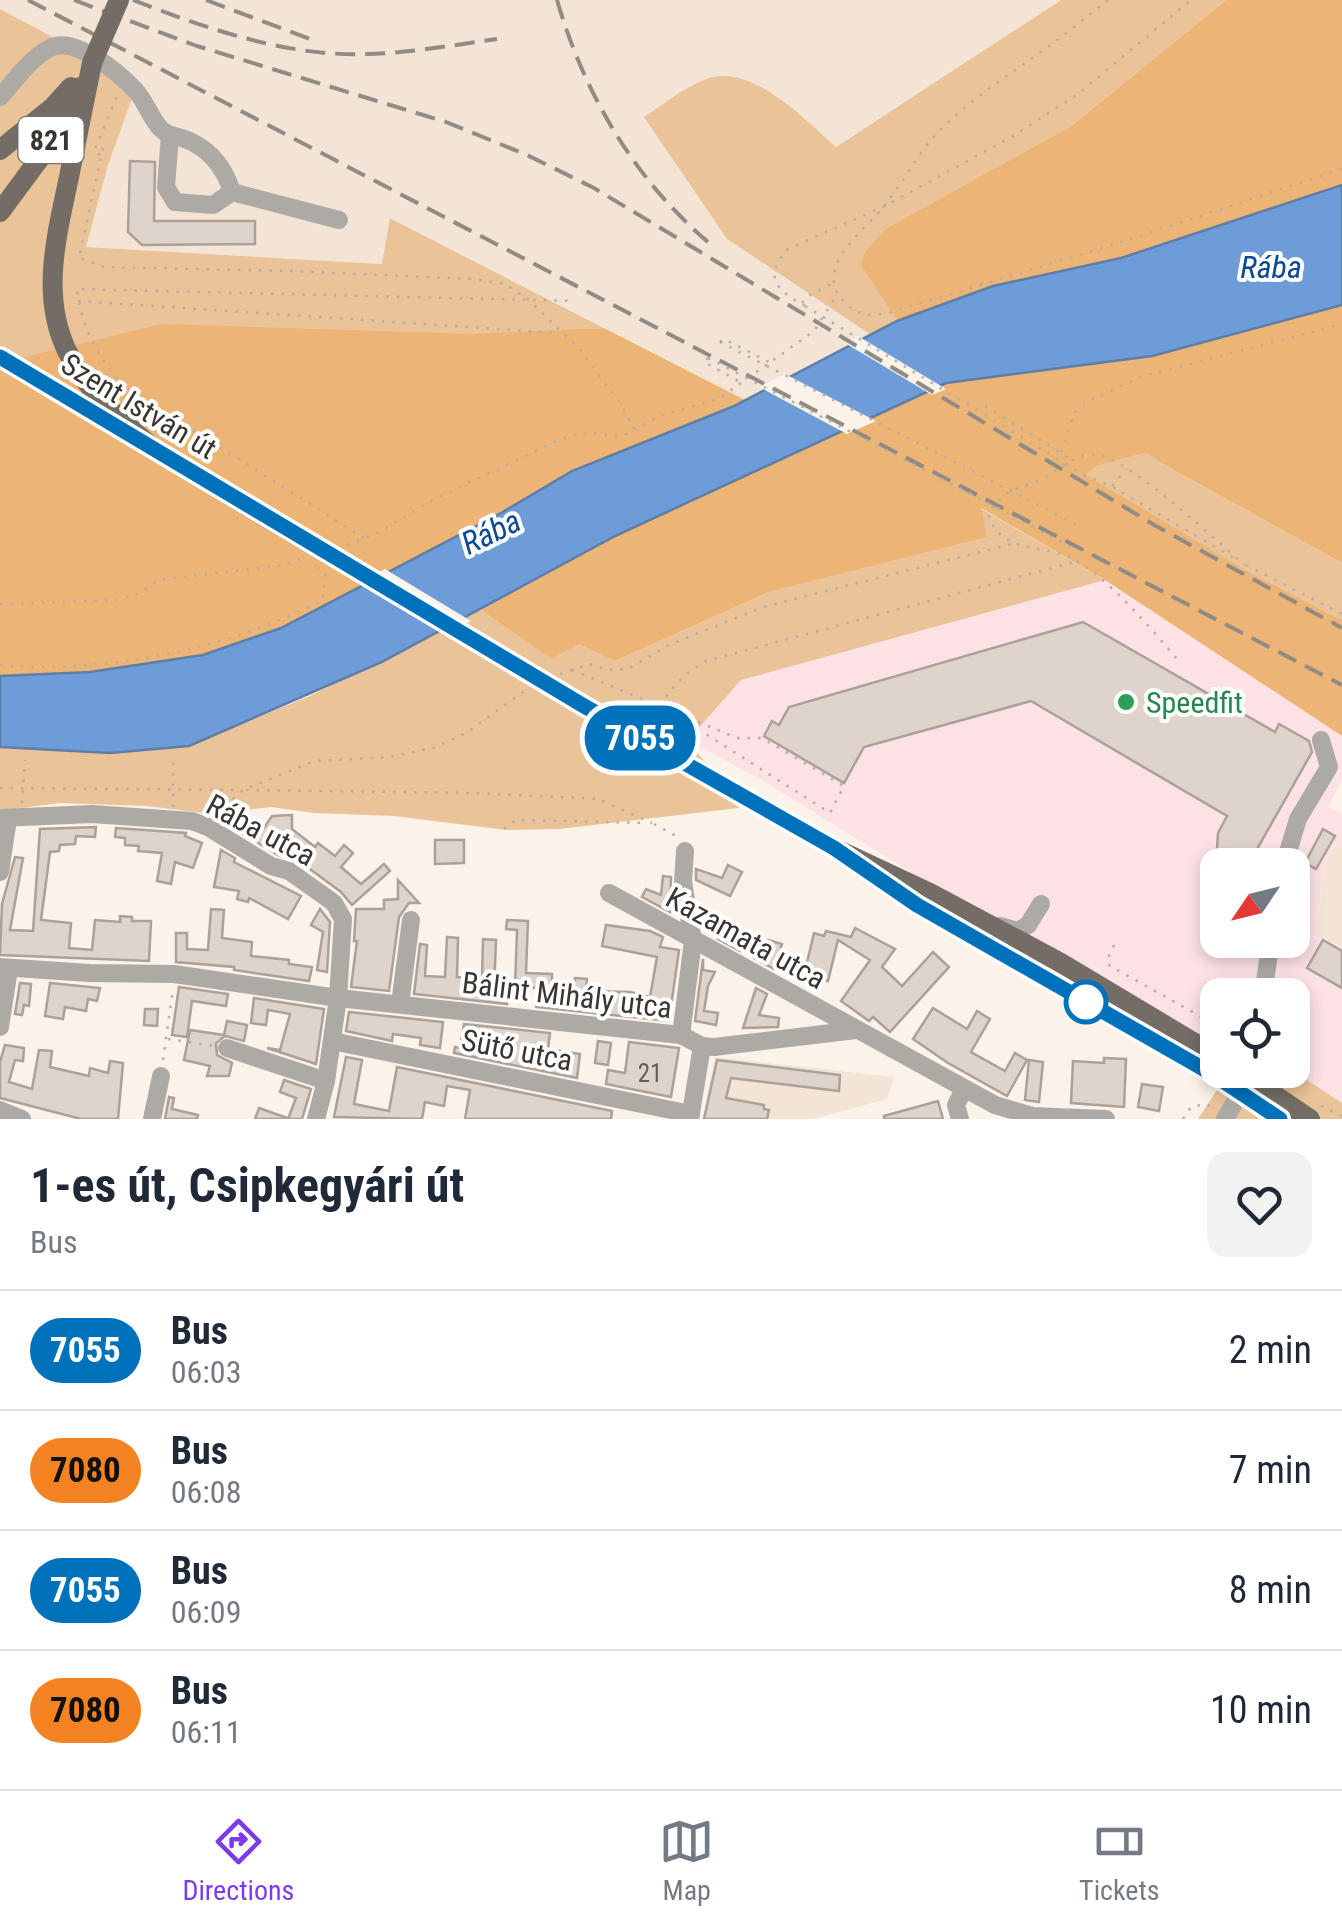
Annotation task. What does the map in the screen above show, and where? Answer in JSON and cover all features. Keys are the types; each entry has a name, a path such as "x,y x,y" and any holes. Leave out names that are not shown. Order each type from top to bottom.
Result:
{"main road":[{"name":"821","path":"0,212 51,140 119,0"},
{"path":"0,150 53,107 92,62"},
{"path":"92,62 55,244 52,284 56,316 66,350 84,380 154,450"},
{"name":"Szent István út","path":"0,358 584,706 834,848"},
{"path":"834,848 990,924 1200,1045"},
{"path":"834,848 917,905 1200,1055"},
{"path":"1253,1088 1280,1119"},
{"path":"1260,1088 1310,1119"}],"street":[{"path":"0,97 53,46 70,45 112,68 160,128 209,152 226,175 232,192"},
{"path":"0,64 20,75"},
{"path":"170,135 166,187 175,202 213,205 232,192 339,220"},
{"path":"1289,848 1298,819 1329,767 1320,740"},
{"name":"Rába utca","path":"4,818 92,814 192,821 271,866 289,871 334,903 343,919 338,998 326,1081 316,1119"},
{"path":"0,872 4,818"},
{"path":"682,1035 694,942 683,882 685,851"},
{"name":"Kazamata utca","path":"609,893 856,1030"},
{"path":"990,924 1018,931 1028,925 1041,904"},
{"path":"400,1004 411,920"},
{"path":"0,1027 5,968"},
{"name":"Bálint Mihály utca","path":"5,968 174,974 338,998 682,1035 702,1046 856,1030"},
{"path":"856,1030 995,1105 1032,1116 1106,1119"},
{"path":"1194,1041 1200,1039"},
{"name":"Sütő utca","path":"332,1040 690,1116"},
{"path":"690,1116 702,1046"},
{"path":"227,1048 326,1081"},
{"path":"152,1119 161,1076"},
{"path":"1225,1118 1239,1088"},
{"path":"960,1119 956,1105 964,1089"},
{"path":"0,1110 22,1119"}],"path":[{"path":"1108,0 977,96 938,132 885,206 839,259 831,276 833,284 837,296 852,310 867,316 888,313 1116,244 1342,169"},
{"path":"1191,0 1078,94 1013,136 885,206 798,242 779,258 774,273 782,292 1084,476 1111,486 1245,564 1342,614"},
{"path":"100,155 94,151 130,86"},
{"path":"102,148 79,258 104,267 289,270 505,284 528,300 580,350 621,404 635,431"},
{"path":"804,304 810,295 833,284"},
{"path":"364,538 122,386 80,316 77,289 575,301"},
{"path":"334,549 364,538 554,442 593,432 620,437 660,416 720,398 814,332 837,296"},
{"path":"78,301 560,333"},
{"path":"1061,452 1075,412 1090,400 1144,376 1342,324"},
{"path":"770,363 724,339 720,342 1082,528"},
{"path":"742,383 704,362 708,358 1071,546 1067,556"},
{"path":"985,406 1070,459"},
{"path":"1176,658 1147,622 1078,561 1012,544 1000,536 988,513 1000,496 1046,476 1070,459 1101,455 1127,468 1245,564"},
{"path":"1111,486 1127,468"},
{"path":"676,715 830,813 844,786 762,738 737,738 570,669 589,664 608,670 628,669 669,645 764,607 1012,544"},
{"path":"0,604 118,600 160,580 277,566 302,559"},
{"path":"647,730 681,676 706,662 1078,561"},
{"path":"0,666 65,668 196,649 287,619 323,600 325,575 314,563"},
{"path":"192,821 223,810 242,790 315,761 390,757 436,747 466,733 521,693"},
{"path":"173,792 174,758"},
{"path":"22,790 25,760"},
{"path":"0,788 476,793 598,799 671,831 685,851"},
{"path":"504,829 516,820 652,823"},
{"path":"1114,945 1107,960 1110,966 1200,1016"},
{"path":"161,1076 174,974"},
{"path":"167,1039 227,1048"},
{"path":"1291,1088 1293,1093"},
{"path":"1182,1119 1191,1107 1206,1104 1225,1118"}],"shaded area":[{"path":"0,0 1061,0 836,147 773,93 727,239 871,335 745,400 391,218 383,264 85,247 108,165 138,82 0,9"},
{"path":"1061,0 1226,0 1070,127 968,186 861,266 897,321 871,335 727,239 644,117 704,80 740,78 776,96 836,147"},
{"path":"1226,0 1342,0 1342,185 1121,258 993,286 897,321 861,266 865,252 886,229 1070,127"},
{"path":"0,9 138,82 108,165 86,247 382,264 390,218 604,328 0,363"},
{"path":"1342,305 1342,563 1146,452 1097,466 1086,475 1244,569 1342,620 1342,736 1105,580 981,508 987,537 769,592 615,661 579,644 551,658 481,610 615,536 946,383 1152,356"},
{"path":"162,324 468,334 604,328 745,400 572,471 501,513 281,628 203,655 90,672 0,676 0,363"},
{"path":"1146,451 1342,563 1342,620 1244,569 1085,476 1097,466"},
{"path":"980,508 1105,580 741,680 688,740 739,808 559,829 507,830 271,807 211,814 147,806 59,803 0,811 0,747 110,753 189,746 312,695 481,610 551,657 579,643 615,661 769,592 986,537"},
{"path":"1105,580 1342,736 1342,779 1329,807 1342,814 1342,832 1326,866 1316,932 1342,948 1342,1103 1310,1082 1310,978 1200,978 1200,1051 765,782 688,740 741,679"},
{"path":"1342,832 1342,948 1316,933 1326,865"},
{"path":"715,1057 894,1077 887,1099 813,1119 703,1119"},
{"path":"1310,1082 1342,1103 1342,1119 1198,1119 1218,1088 1310,1088"}],"water":[{"name":"Rába","path":"1342,185 1342,305 1152,356 946,383 615,536 382,662 189,746 110,753 0,747 0,676 90,672 203,655 281,628 501,513 572,471 734,406 897,321 993,286 1121,258"}],"pier":[{"path":"858,336 946,389 932,395 845,343"},
{"path":"785,374 876,421 847,434 759,387"},
{"path":"385,569 471,621 445,635 359,583"}],"building":[{"path":"130,161 155,162 154,221 255,221 255,244 142,245 128,232"},
{"path":"1083,622 1275,732 1279,724 1309,741 1312,752 1258,848 1217,848 1218,833 1227,816 1031,701 864,747 844,783 764,736 772,721 779,725 789,707"},
{"path":"292,815 292,829 315,847 318,843 335,856 344,845 353,853 341,867 361,884 384,864 390,871 352,905 341,892 284,850 280,856 255,841 272,816"},
{"path":"250,820 251,839 235,829 234,821"},
{"path":"96,827 95,837 76,836 75,844 60,845 59,851 50,852 41,920 71,923 69,948 92,950 95,920 120,922 120,916 132,917 132,921 151,921 149,961 0,955 2,904 15,857 23,858 10,930 33,931 40,829"},
{"path":"116,828 186,833 185,836 202,843 193,868 175,862 171,884 157,881 162,853 138,851 139,846 125,845 125,838 115,837"},
{"path":"1323,829 1335,836 1316,869 1310,866 1310,854"},
{"path":"435,840 464,840 464,863 435,864"},
{"path":"221,850 235,858 234,862 301,896 288,919 249,898 248,902 237,899 239,891 214,887"},
{"path":"728,865 742,872 730,896 696,880 696,869 722,878"},
{"path":"663,876 671,877 670,912 642,897 646,889 661,895"},
{"path":"398,880 419,903 409,903 399,917 389,991 351,987 357,941 356,909 384,909 384,900 398,899"},
{"path":"211,909 224,910 222,938 252,942 251,956 312,967 309,981 234,967 176,962 176,933 187,933 187,949 208,950"},
{"path":"320,909 330,922 327,972 317,970 323,932 311,925"},
{"path":"507,920 528,921 526,973 552,974 552,989 574,990 575,978 587,979 586,991 630,992 650,997 657,957 602,946 606,925 650,931 663,937 660,947 679,950 669,1021 536,1007 537,988 515,987 517,930 506,929"},
{"path":"726,923 748,934 740,951 718,939"},
{"path":"855,928 895,949 882,967 902,986 933,952 949,967 890,1032 873,1017 869,1021 841,1001 870,960 838,940 828,981 804,975 814,933 824,936 826,931 851,937"},
{"path":"447,937 458,938 457,977 482,978 483,939 496,940 494,991 507,992 507,1004 414,994 420,944 427,945 425,976 445,977"},
{"path":"768,940 782,944 774,969 754,958 758,944 766,946"},
{"path":"1323,940 1342,951 1342,988 1307,968"},
{"path":"703,959 703,970 715,972 704,1011 718,1013 716,1025 695,1021"},
{"path":"20,983 31,984 29,1006 24,1005 22,1015 15,1014"},
{"path":"50,983 100,988 97,1001 88,999 86,1011 65,1007 63,1019 45,1016"},
{"path":"179,987 228,994 226,1006 192,1001 187,1037 172,1035"},
{"path":"756,988 767,994 759,1015 779,1018 778,1027 743,1028"},
{"path":"254,998 324,1009 316,1064 267,1048 280,1050 290,1014 268,1010 266,1025 251,1023"},
{"path":"933,1008 967,1029 977,1011 990,1019 971,1052 1005,1071 1015,1053 1027,1060 1007,1096 913,1039"},
{"path":"145,1009 158,1009 157,1026 144,1025"},
{"path":"349,1012 443,1022 440,1048 420,1045 421,1038 393,1034 392,1041 346,1031"},
{"path":"227,1021 247,1025 244,1041 225,1036 216,1043 217,1055 232,1063 229,1076 207,1076 210,1066 184,1060 190,1030 224,1035"},
{"path":"464,1024 550,1033 548,1049 580,1054 577,1078 454,1053 455,1047 460,1048"},
{"path":"598,1041 611,1043 608,1065 595,1063"},
{"path":"629,1042 679,1048 671,1097 606,1084 608,1070 625,1073"},
{"path":"5,1045 24,1048 23,1061 15,1060 9,1082 32,1089 39,1050 52,1051 50,1067 89,1076 90,1068 108,1073 110,1061 123,1063 118,1119 81,1119 0,1098 0,1062"},
{"path":"346,1057 362,1060 354,1104 389,1111 397,1067 612,1111 611,1119 465,1119 470,1090 447,1086 444,1106 425,1102 422,1119 334,1117"},
{"path":"1104,1058 1126,1059 1124,1107 1071,1103 1073,1061 1104,1063"},
{"path":"717,1060 840,1075 839,1091 731,1078 726,1098 764,1105 769,1110 767,1119 704,1119"},
{"path":"1029,1060 1043,1062 1039,1102 1025,1100"},
{"path":"284,1080 311,1089 302,1119 288,1119 296,1098 280,1092"},
{"path":"1142,1084 1163,1087 1159,1111 1138,1107"},
{"path":"169,1097 174,1098 172,1109 198,1115 197,1119 165,1119"},
{"path":"938,1101 943,1119 884,1119 884,1116"},
{"path":"259,1108 287,1118 287,1119 255,1119"}],"railway":[{"path":"28,0 1342,685"},
{"path":"74,0 197,46 446,122 594,188 1156,526 1342,628"},
{"path":"133,0 218,30 306,51 382,53 497,39"},
{"path":"206,0 313,40"},
{"path":"557,0 582,68 615,132 657,191 708,242"}],"bus line":[{"name":"7055","path":"0,357 584,706 834,848 917,905 1214,1075 1280,1119"}],"place":[{"name":"Speedfit","path":"1126,702"}]}
